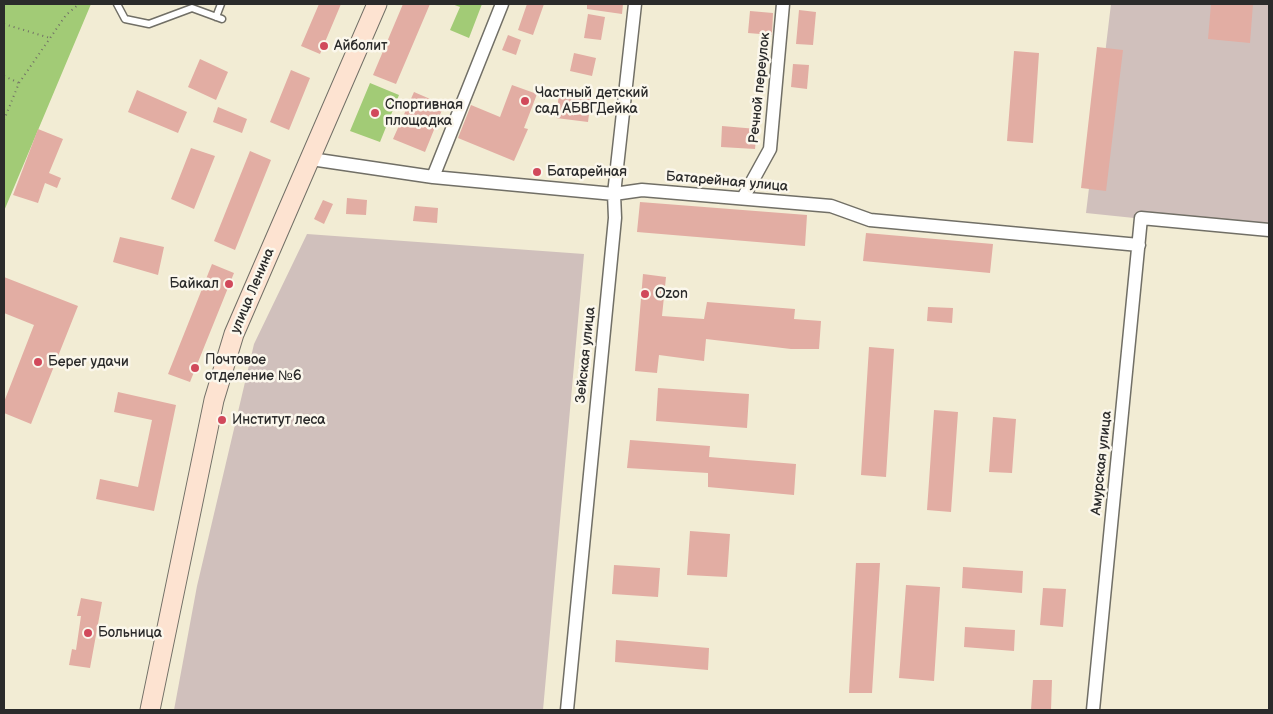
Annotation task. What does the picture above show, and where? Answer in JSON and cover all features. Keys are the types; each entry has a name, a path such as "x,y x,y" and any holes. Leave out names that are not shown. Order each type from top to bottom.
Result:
{"main road":[{"name":"улица Ленина","path":"150,710 217,390 234,334 377,4"}],"street":[{"path":"433,177 502,4"},
{"name":"Зейская улица","path":"567,710 615,218 614,194 636,4"},
{"name":"Речной переулок","path":"743,198 770,149 783,4"},
{"name":"Батарейная улица","path":"311,159 433,177 614,194 642,190 831,206 870,220 1139,245"},
{"name":"Амурская улица","path":"1093,710 1141,218 1269,230"}],"lane":[{"path":"117,4 125,19 149,24 192,8 219,18 221,4"}],"path":[{"path":"4,120 19,83 66,15 79,4"},
{"path":"4,24 50,38"},
{"path":"4,76 19,83"}],"shaded area":[{"path":"1111,4 1269,4 1269,232 1086,213"},
{"path":"307,234 584,254 543,710 174,710 197,586 254,344"}],"green space":[{"path":"4,4 91,4 4,211"},
{"path":"452,4 482,4 469,38 450,30 460,7"},
{"name":"Спортивная площадка","path":"370,83 399,95 380,142 350,131"}],"building":[{"path":"319,4 341,4 320,54 301,46"},
{"path":"403,4 430,4 396,84 373,75"},
{"path":"527,4 544,4 533,35 518,30"},
{"path":"587,4 623,4 622,14 587,9"},
{"path":"1211,4 1253,4 1250,43 1208,39"},
{"path":"799,10 816,12 813,45 796,44"},
{"path":"750,11 773,13 772,35 748,33"},
{"path":"588,14 605,17 601,40 584,38"},
{"path":"508,35 521,40 516,55 502,50"},
{"path":"1097,47 1123,50 1106,191 1081,188"},
{"path":"1014,51 1039,53 1033,143 1007,141"},
{"path":"574,53 596,58 592,76 570,71"},
{"path":"200,59 228,72 216,100 188,87"},
{"path":"793,64 809,65 807,89 791,87"},
{"path":"291,70 310,78 289,130 270,122"},
{"path":"512,85 537,94 524,128 528,129 514,161 458,138 471,105 500,117"},
{"path":"137,90 187,112 178,133 128,112"},
{"path":"414,92 444,105 425,152 393,139"},
{"path":"559,94 591,99 588,122 556,118"},
{"path":"218,107 247,119 242,133 213,122"},
{"path":"722,126 757,129 755,149 721,147"},
{"path":"38,129 63,139 49,173 61,178 57,188 45,183 38,203 13,195"},
{"path":"191,148 215,156 194,209 171,199"},
{"path":"250,151 271,160 235,250 214,241"},
{"path":"347,198 367,200 366,215 346,214"},
{"path":"323,200 333,204 324,224 314,219"},
{"path":"640,202 807,215 805,246 637,232"},
{"path":"415,206 438,208 437,223 413,221"},
{"path":"866,233 993,244 990,273 863,261"},
{"path":"120,237 164,247 158,275 113,262"},
{"path":"212,264 234,273 190,382 168,374"},
{"path":"643,274 666,277 662,316 704,319 707,302 795,309 794,319 821,321 819,349 791,349 706,339 704,361 659,355 657,373 635,371"},
{"name":"Берег удачи","path":"4,277 78,306 31,424 4,413 4,402 34,325 4,313"},
{"path":"928,307 953,308 952,323 927,321"},
{"path":"869,347 894,349 886,477 861,475"},
{"path":"658,388 749,394 747,428 656,421"},
{"path":"118,392 176,405 154,511 96,499 100,479 138,487 152,420 114,412"},
{"path":"934,410 958,412 951,512 927,510"},
{"path":"993,417 1016,419 1012,473 989,472"},
{"path":"630,440 710,446 709,457 796,464 794,495 708,487 708,473 627,468"},
{"path":"690,531 730,534 727,577 687,575"},
{"path":"856,563 880,563 872,693 849,693"},
{"path":"614,565 660,568 658,597 612,594"},
{"path":"963,567 1023,571 1022,593 962,588"},
{"path":"906,585 940,587 934,681 899,678"},
{"path":"1043,588 1066,589 1063,627 1040,625"},
{"name":"Больница","path":"81,598 102,602 90,668 69,665 72,649 76,650 81,616 77,616"},
{"path":"965,627 1015,630 1014,651 964,647"},
{"path":"616,640 709,648 708,670 615,662"},
{"path":"1033,680 1052,680 1051,710 1031,710"}],"place":[{"name":"Айболит","path":"324,46"},
{"name":"Частный детский сад АБВГДейка","path":"525,101"},
{"name":"Спортивная площадка","path":"375,113"},
{"name":"Батарейная","path":"537,172"},
{"name":"Байкал","path":"229,284"},
{"name":"Ozon","path":"645,294"},
{"name":"Берег удачи","path":"38,362"},
{"name":"Почтовое отделение №6","path":"195,368"},
{"name":"Институт леса","path":"222,420"},
{"name":"Больница","path":"88,633"}]}
